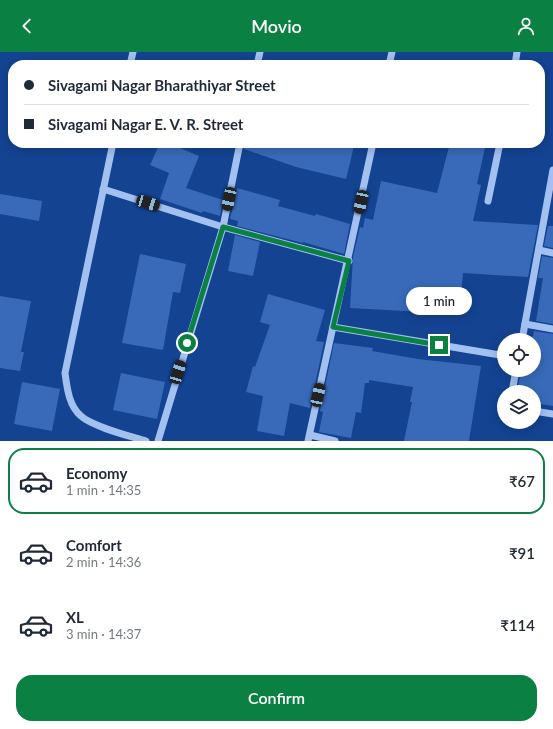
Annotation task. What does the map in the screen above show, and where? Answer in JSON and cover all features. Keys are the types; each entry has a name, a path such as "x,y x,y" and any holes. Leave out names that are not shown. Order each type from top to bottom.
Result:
{"street":[{"path":"112,148 65,373 68,394 73,406 81,417 95,424 146,441"},
{"path":"158,441 223,227 239,148"},
{"path":"335,441 309,438 349,261 372,148"},
{"path":"488,201 499,148"},
{"path":"523,333 553,174"},
{"path":"103,190 223,227 349,261"},
{"path":"539,250 553,253"},
{"path":"525,324 553,329"},
{"path":"333,327 497,354"},
{"path":"541,412 553,414"}],"building":[{"path":"158,148 180,148 199,156 186,188 223,200 220,216 203,211 202,213 160,199 169,173 150,165"},
{"path":"354,148 346,179 296,167 244,149"},
{"path":"449,148 485,148 477,184 481,185 473,221 538,225 528,277 463,273 459,314 350,308 353,257 360,227 363,228 365,218 373,220 381,181 437,193"},
{"path":"237,188 280,200 278,206 315,216 316,214 350,224 344,254 303,242 237,226 238,221 230,219"},
{"path":"0,194 42,201 39,221 0,214"},
{"path":"548,226 553,226 553,248 544,246"},
{"path":"235,235 260,242 253,276 228,271"},
{"path":"140,254 186,264 180,293 173,292 163,350 122,343"},
{"path":"542,256 553,258 553,324 536,321 543,278 538,278"},
{"path":"268,294 325,310 316,341 324,342 310,408 290,403 284,436 257,431 263,396 246,392 253,366 255,367 270,325 260,322"},
{"path":"0,296 31,301 21,352 24,352 20,371 0,368"},
{"path":"534,331 553,334 553,406 541,404 541,385 518,385 520,377 541,377 541,333 534,333"},
{"path":"334,343 373,348 372,351 418,359 481,366 469,441 404,441 412,402 410,402 413,387 369,380 369,383 365,383 361,413 356,412 351,438 319,432 323,412 320,411"},
{"path":"121,373 165,382 157,419 113,410"},
{"path":"22,382 60,389 52,431 14,424"}],"route":[{"path":"187,343 223,227 349,261 333,327 439,345"}]}
